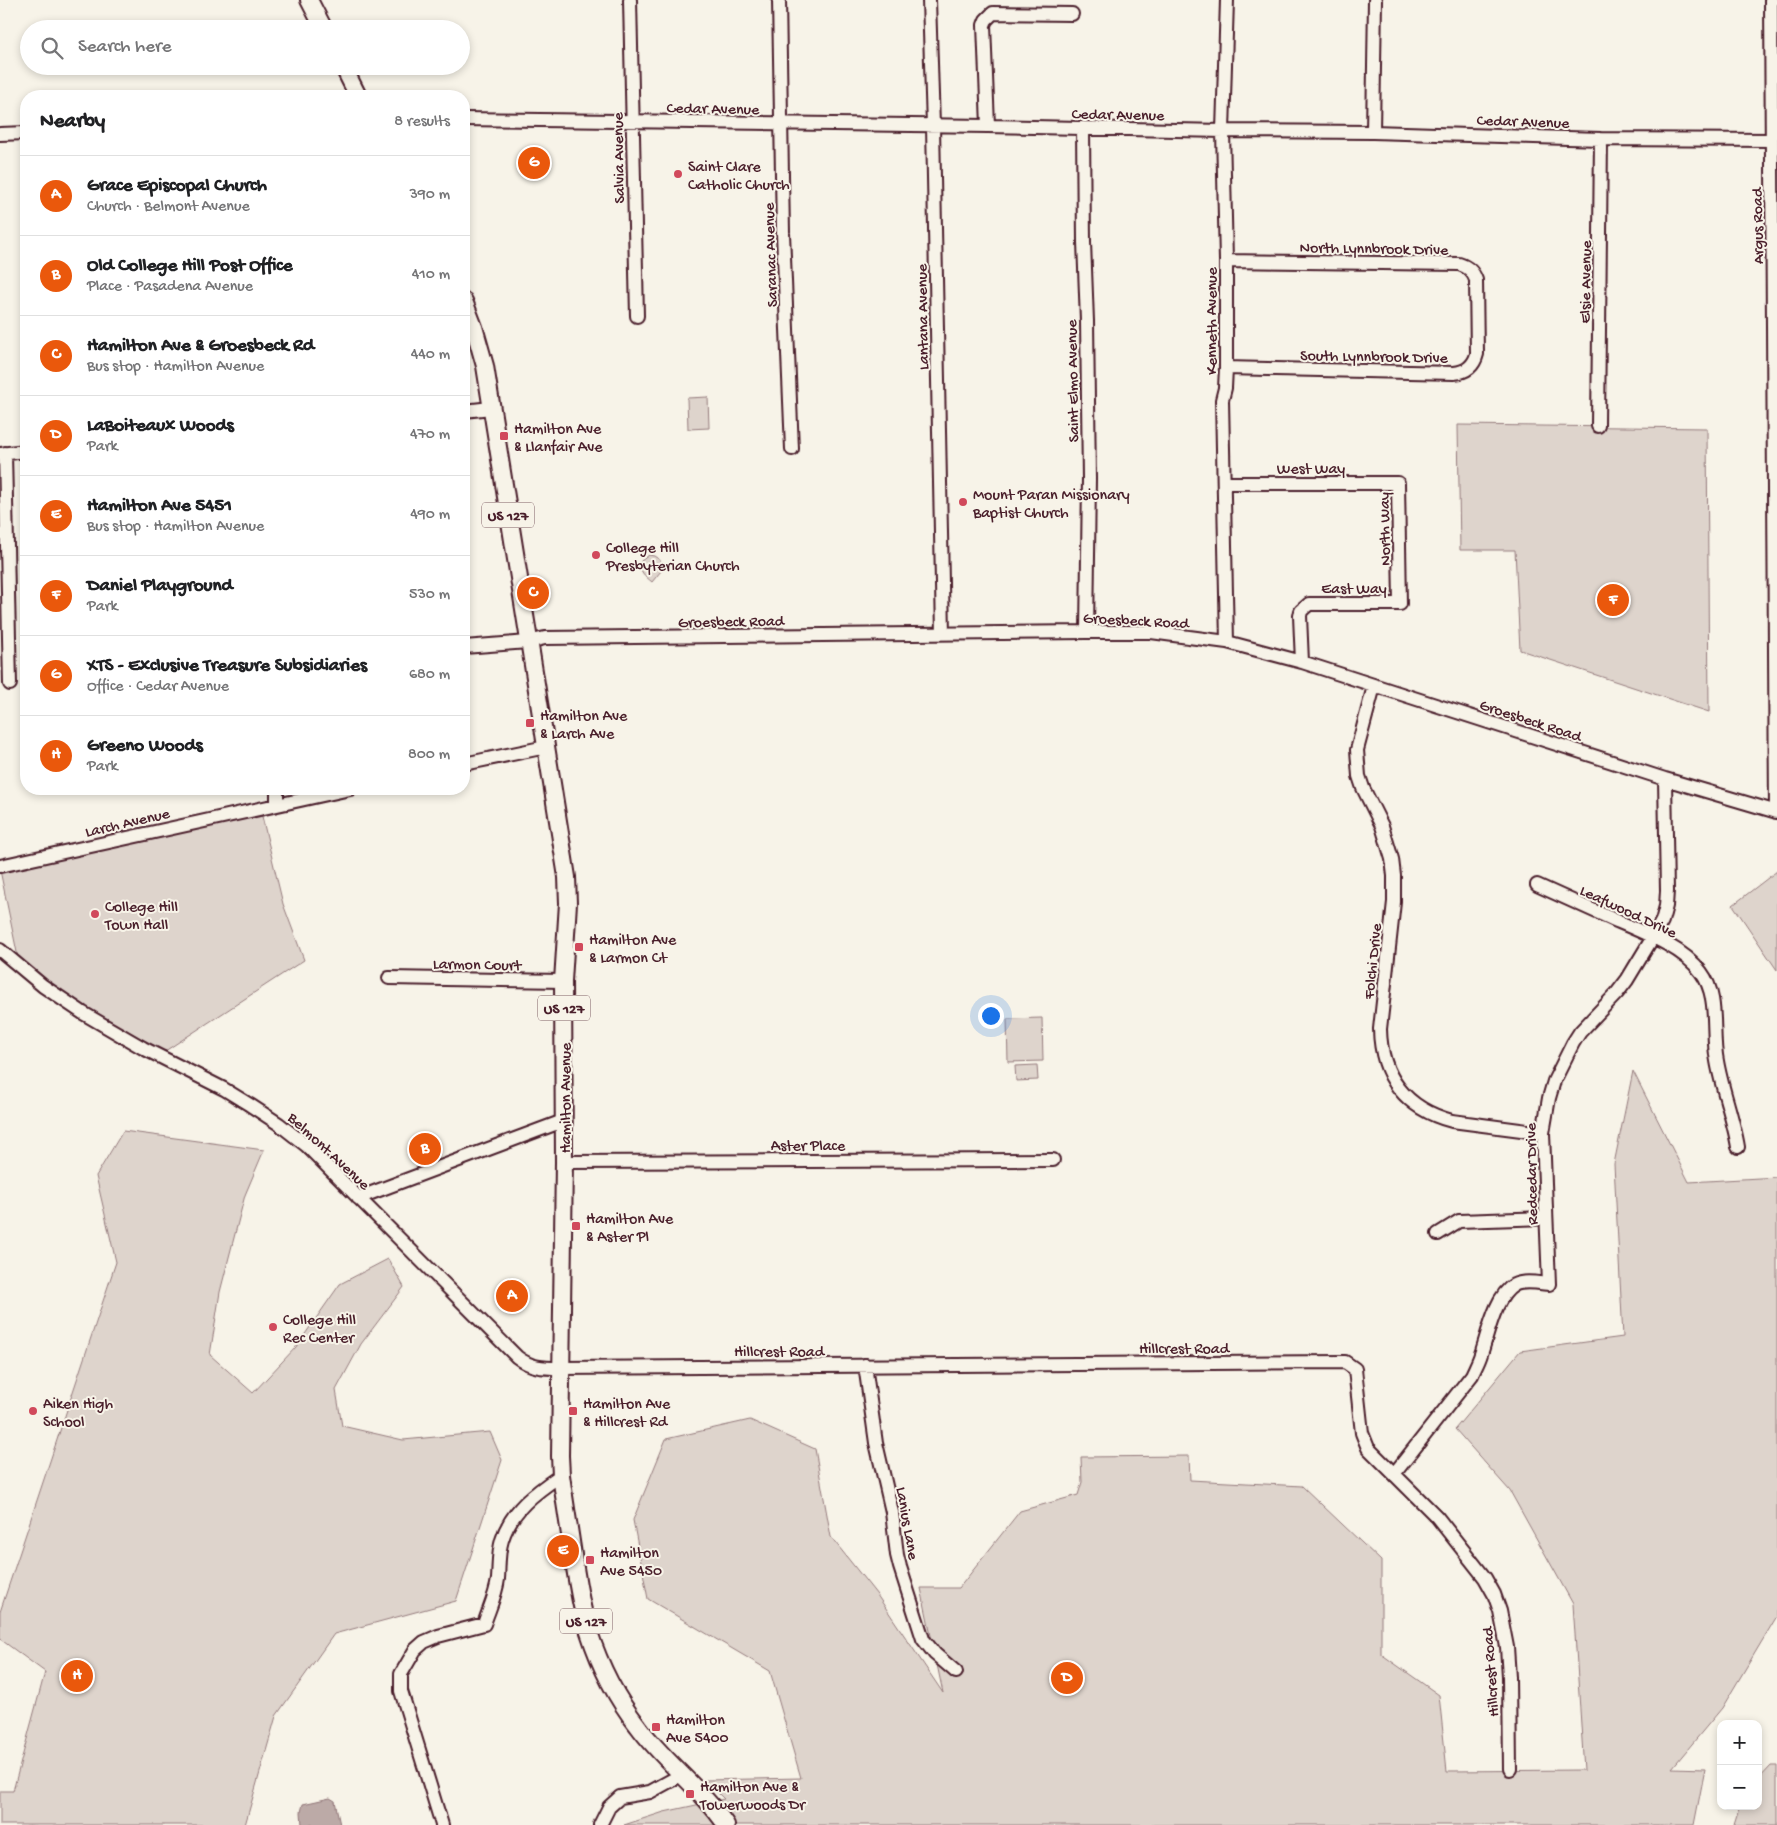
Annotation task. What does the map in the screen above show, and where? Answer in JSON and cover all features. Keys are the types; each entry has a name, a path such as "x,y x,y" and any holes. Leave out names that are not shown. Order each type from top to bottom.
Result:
{"main road":[{"path":"309,0 319,20"},
{"path":"348,75 355,90"},
{"name":"Hamilton Avenue","path":"470,318 480,346 491,408 567,877 568,903 563,981 564,1162 560,1368 561,1475 580,1597 588,1631 600,1661 612,1688 625,1709 650,1742 704,1797 726,1825"}],"street":[{"name":"Salvia Avenue","path":"630,0 637,316"},
{"name":"Saranac Avenue","path":"778,0 792,449"},
{"name":"Lantana Avenue","path":"929,0 943,634"},
{"name":"Kenneth Avenue","path":"1227,0 1223,131 1226,368 1222,400 1227,642"},
{"path":"1373,132 1375,0"},
{"name":"Argus Road","path":"1771,0 1775,277 1776,812"},
{"path":"988,126 984,25 986,20 993,13 1072,14"},
{"name":"Cedar Avenue","path":"470,119 1373,132 1601,139 1772,140"},
{"name":"Saint Elmo Avenue","path":"1083,128 1090,488 1086,632"},
{"path":"0,134 20,133"},
{"name":"Elsie Avenue","path":"1598,426 1601,139"},
{"name":"North Lynnbrook Drive","path":"1226,261 1460,264 1475,276 1477,319"},
{"name":"South Lynnbrook Drive","path":"1226,368 1461,372 1468,369 1476,358 1477,319"},
{"path":"470,410 491,408"},
{"path":"10,684 3,453 20,452"},
{"name":"West Way","path":"1224,483 1398,483"},
{"name":"North Way","path":"1398,483 1400,604"},
{"name":"East Way","path":"1302,662 1300,616 1301,611 1309,604 1400,604"},
{"name":"Groesbeck Road","path":"470,647 528,642 545,638 1151,632 1227,642 1302,662 1665,779 1776,812"},
{"name":"Folchi Drive","path":"1374,686 1357,746 1357,763 1363,788 1387,838 1394,876 1394,902 1380,1029 1381,1049 1386,1068 1392,1080 1406,1097 1416,1106 1439,1118 1543,1133"},
{"path":"470,763 546,747"},
{"name":"Redcedar Drive","path":"1394,1474 1472,1375 1497,1307 1504,1294 1515,1284 1549,1284 1543,1133 1549,1098 1554,1082 1580,1032 1627,980 1662,921 1666,906 1665,779"},
{"path":"277,795 277,804"},
{"name":"Larch Avenue","path":"0,866 321,795"},
{"name":"Leafwood Drive","path":"1537,885 1653,937 1692,962 1701,972 1710,988 1716,1059 1735,1127 1738,1146"},
{"name":"Belmont Avenue","path":"0,950 43,986 83,1013 143,1048 224,1089 275,1121 307,1146 517,1357 530,1365 540,1368 560,1368"},
{"name":"Larmon Court","path":"389,978 563,981"},
{"path":"358,1198 563,1121"},
{"name":"Aster Place","path":"564,1162 1053,1160"},
{"path":"1438,1234 1459,1221 1546,1218"},
{"name":"Hillcrest Road","path":"560,1368 1345,1362 1354,1369 1362,1433 1368,1448 1438,1517 1485,1578 1494,1594 1500,1611 1507,1647 1510,1769"},
{"name":"Lanius Lane","path":"865,1365 876,1443 892,1512 900,1567 923,1639 935,1654 956,1672"},
{"path":"442,1825 401,1691 401,1674 415,1650 424,1642 438,1636 484,1624 495,1595 502,1541 509,1524 520,1507 539,1490 561,1475"},
{"path":"600,1825 609,1807 620,1797 650,1792 681,1775"}],"shaded area":[{"path":"708,397 709,428 688,429 687,398"},
{"path":"1458,425 1707,428 1709,712 1520,650 1515,550 1460,550"},
{"path":"649,555 660,560 661,571 652,582 640,568 641,561"},
{"path":"260,808 283,904 304,960 159,1055 20,967 0,870"},
{"path":"1777,871 1777,970 1733,905"},
{"path":"1042,1018 1043,1061 1008,1062 1007,1019"},
{"path":"1037,1065 1038,1080 1016,1081 1015,1066"},
{"path":"1633,1071 1689,1182 1777,1177 1777,1616 1722,1708 1672,1768 1705,1769 1694,1825 624,1825 664,1812 724,1799 705,1780 801,1778 770,1671 648,1599 633,1520 666,1439 750,1420 815,1449 831,1537 877,1595 943,1693 921,1588 959,1588 1020,1511 1078,1495 1082,1482 1081,1457 1189,1456 1190,1480 1302,1486 1381,1561 1381,1654 1439,1695 1447,1771 1584,1770 1573,1604 1510,1491 1455,1429 1520,1351 1623,1337 1614,1164"},
{"path":"123,1131 264,1150 245,1195 220,1292 210,1355 253,1393 296,1347 340,1284 388,1259 404,1287 361,1344 336,1390 342,1426 403,1440 490,1432 502,1460 456,1601 334,1634 276,1716 245,1825 0,1825 0,1791 13,1791 45,1672 0,1639 0,1612 116,1262 96,1176"},
{"path":"1771,1766 1777,1766 1777,1825 1734,1825 1739,1810 1762,1810 1762,1776"},
{"path":"330,1798 335,1801 340,1825 302,1825 301,1812 303,1804"}],"place":[{"name":"XTS - Exclusive Treasure Subsidiaries","path":"534,163"},
{"name":"Saint Clare Catholic Church","path":"678,174"},
{"name":"Hamilton Ave & Llanfair Ave","path":"504,436"},
{"name":"Mount Paran Missionary Baptist Church","path":"963,502"},
{"name":"College Hill Presbyterian Church","path":"596,555"},
{"name":"Hamilton Ave & Groesbeck Rd","path":"533,593"},
{"name":"Daniel Playground","path":"1613,600"},
{"name":"Hamilton Ave & Larch Ave","path":"530,723"},
{"name":"College Hill Town Hall","path":"95,914"},
{"name":"Hamilton Ave & Larmon Ct","path":"579,947"},
{"name":"Old College Hill Post Office","path":"425,1149"},
{"name":"Hamilton Ave & Aster Pl","path":"576,1226"},
{"name":"Grace Episcopal Church","path":"512,1296"},
{"name":"College Hill Rec Center","path":"273,1327"},
{"name":"Aiken High School","path":"33,1411"},
{"name":"Hamilton Ave & Hillcrest Rd","path":"573,1411"},
{"name":"Hamilton Ave 5451","path":"563,1551"},
{"name":"Hamilton Ave 5450","path":"590,1560"},
{"name":"Greeno Woods","path":"77,1676"},
{"name":"LaBoiteaux Woods","path":"1067,1678"},
{"name":"Hamilton Ave 5400","path":"656,1727"},
{"name":"Hamilton Ave & Towerwoods Dr","path":"690,1794"}]}
